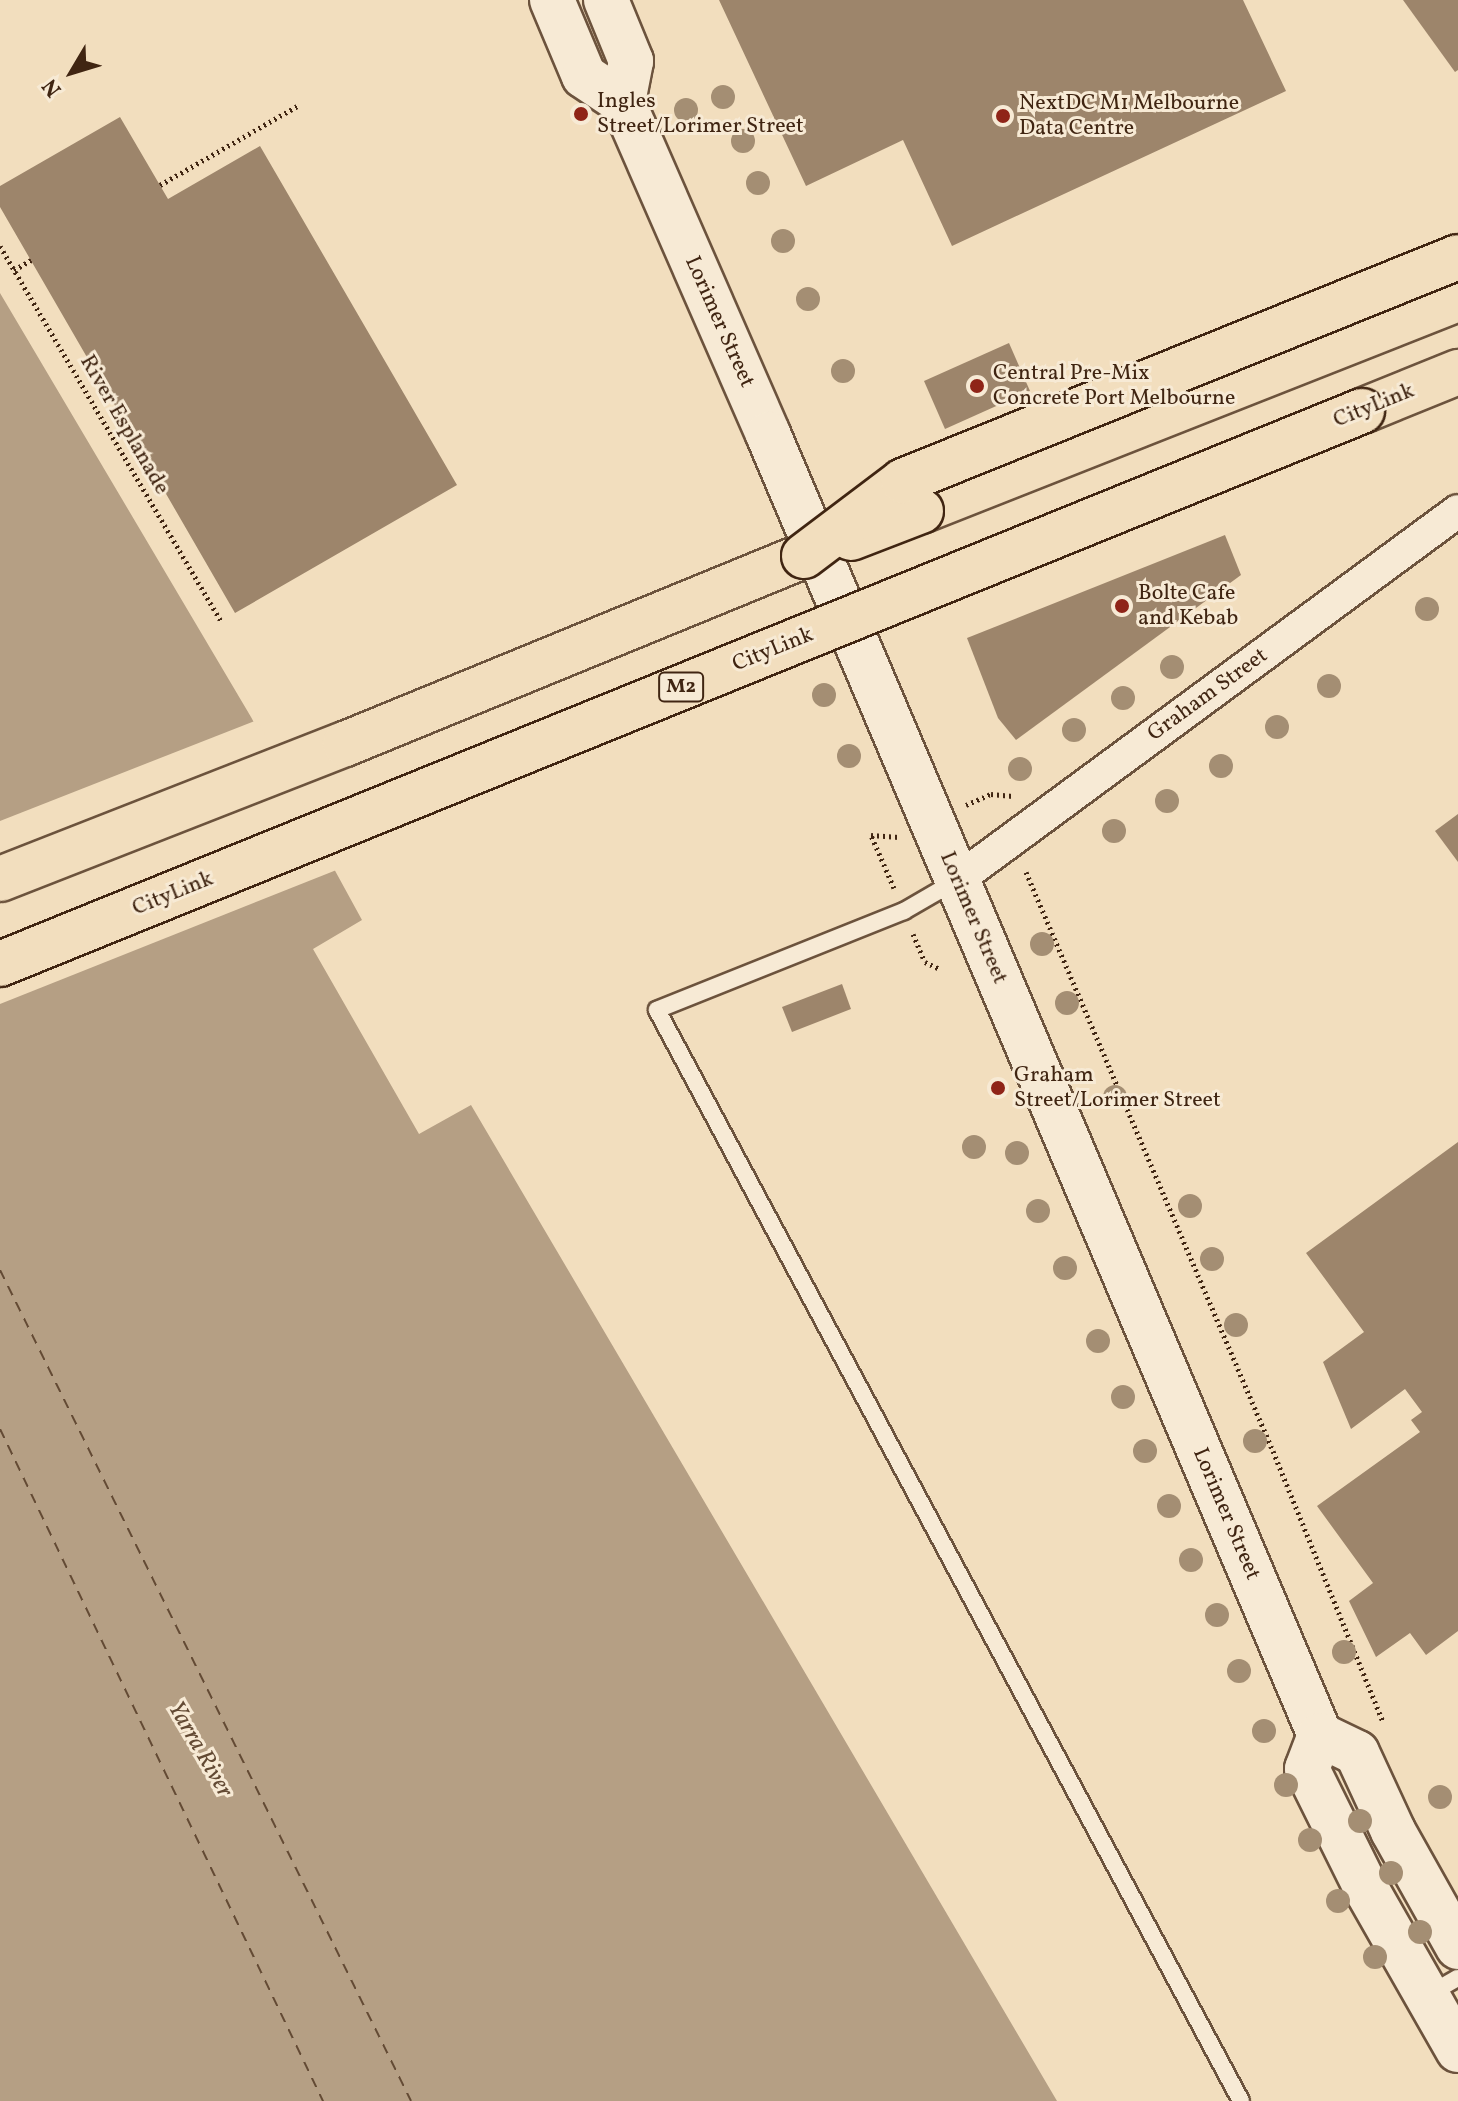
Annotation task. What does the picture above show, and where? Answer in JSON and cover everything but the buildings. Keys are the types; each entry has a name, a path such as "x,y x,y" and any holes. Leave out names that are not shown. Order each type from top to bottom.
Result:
{"highway":[{"path":"804,556 903,481 1458,257"},
{"path":"0,879 345,744 804,556 1458,299"},
{"name":"CityLink","path":"0,964 1458,372"}],"main road":[{"path":"552,0 584,76 623,102 631,61 606,0"},
{"name":"Lorimer Street","path":"623,102 1320,1735"},
{"path":"1458,1947 1393,1831 1357,1753 1320,1735 1307,1769 1341,1841 1442,1987 1458,2050"}],"street":[{"name":"Graham Street","path":"957,880 1458,511"}],"lane":[{"path":"957,880 904,911 657,1010 1241,2101"}],"path":[{"path":"160,185 299,105"},
{"name":"River Esplanade","path":"0,246 221,621"},
{"path":"14,270 31,260"},
{"path":"1012,840 1273,1451 1389,1737"},
{"path":"925,962 940,969"}],"water":[{"name":"Yarra River","path":"0,293 251,717 362,920 313,949 419,1134 471,1105 1057,2101 0,2101"}],"pier":[{"path":"257,720 339,869 0,1004 0,821"}],"ferry route":[{"path":"0,1270 411,2101"},
{"path":"0,1429 323,2101"}],"place":[{"name":"Ingles Street/Lorimer Street","path":"581,114"},
{"name":"NextDC M1 Melbourne Data Centre","path":"1003,116"},
{"name":"Central Pre-Mix Concrete Port Melbourne","path":"977,386"},
{"name":"Bolte Cafe and Kebab","path":"1122,606"},
{"name":"Graham Street/Lorimer Street","path":"998,1088"}]}
